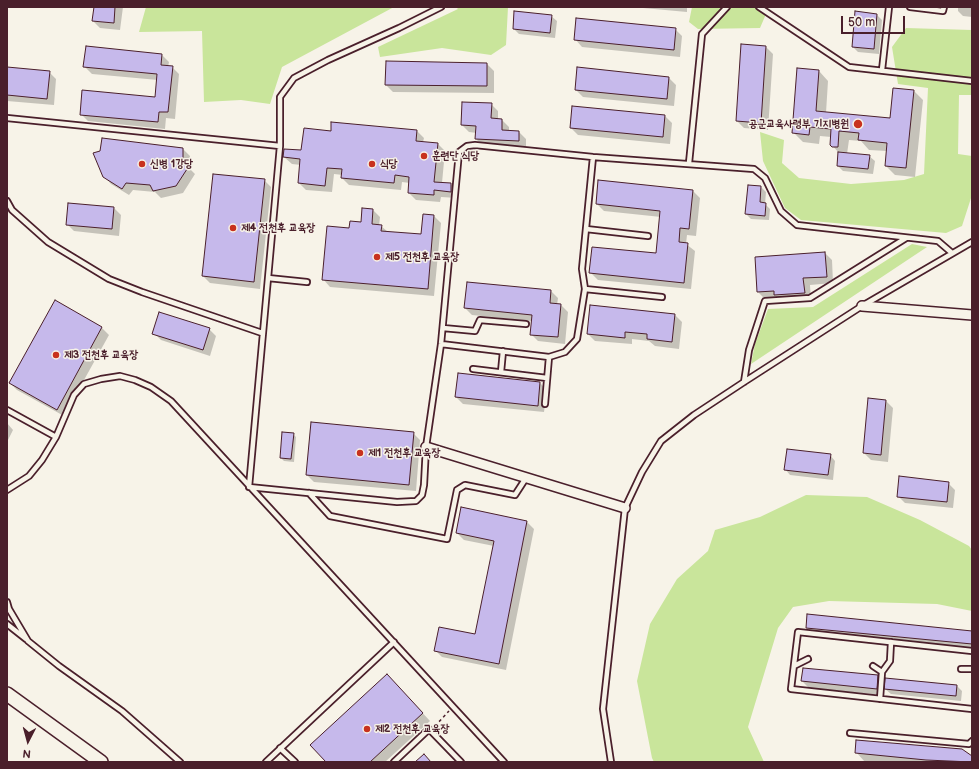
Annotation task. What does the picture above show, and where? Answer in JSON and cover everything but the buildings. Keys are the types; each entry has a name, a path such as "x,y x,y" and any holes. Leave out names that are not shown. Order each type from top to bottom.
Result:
{"main road":[{"path":"7,694 100,762"}],"street":[{"path":"862,306 972,315"},
{"path":"426,448 625,508"}],"lane":[{"path":"249,487 280,146 280,97 294,78 328,60 441,7"},
{"path":"689,163 702,34 727,7"},
{"path":"759,7 849,67 972,80"},
{"path":"882,70 889,7"},
{"path":"910,7 943,11 944,7"},
{"path":"7,118 280,146"},
{"path":"249,487 398,502 416,501 422,494 424,485 426,448 443,328 459,152 468,146 475,145 593,157 754,169 765,178 781,211 797,225 938,241 952,253"},
{"path":"441,344 549,357 565,352 577,339 585,289 582,269 593,157"},
{"path":"7,201 12,210 48,242 109,279 142,292 262,333"},
{"path":"586,230 648,236"},
{"path":"744,382 749,350 765,301 810,298 906,238"},
{"path":"610,762 603,709 625,508 642,472 661,441 694,415 862,306 972,242"},
{"path":"268,278 307,282"},
{"path":"585,289 662,297"},
{"path":"443,328 475,331 480,320 526,324"},
{"path":"501,372 502,351"},
{"path":"544,404 549,357"},
{"path":"473,369 547,378"},
{"path":"7,490 29,476 42,460 56,437 74,395 84,384 101,378 120,376 151,388 171,401 504,762"},
{"path":"7,410 56,437"},
{"path":"309,493 330,516 447,539 457,490 464,485 515,495 526,478"},
{"path":"7,602 9,609 28,641"},
{"path":"7,624 59,666 122,711 180,762"},
{"path":"972,651 798,632 791,689 972,709"},
{"path":"266,762 394,642"},
{"path":"880,699 882,672 890,661 891,642"},
{"path":"794,666 808,659"},
{"path":"873,666 882,672"},
{"path":"961,669 972,670"},
{"path":"394,762 429,729 460,762"},
{"path":"850,733 971,744"},
{"path":"280,748 295,762"}],"path":[{"path":"431,731 453,707"}],"green space":[{"path":"146,7 394,7 282,67 270,104 241,100 204,102 202,31 139,32"},
{"path":"456,7 508,7 506,45 491,55 442,48 380,57 378,47 458,9"},
{"path":"692,7 769,7 760,28 698,29 689,22"},
{"path":"906,28 972,30 972,95 959,95 958,154 972,156 972,195 962,226 946,233 801,220 785,208 763,161 760,132 784,140 782,163 799,178 851,184 904,180 924,174 928,88 898,84 892,47"},
{"path":"912,244 927,247 751,364 755,344 768,309 813,307"},
{"path":"806,495 867,497 920,520 969,546 972,550 972,611 937,604 829,601 793,607 778,628 748,727 764,762 654,762 637,681 650,624 677,579 708,551 715,530 760,517"}],"place":[{"name":"공군교육사령부 기지병원","path":"858,124"},
{"name":"훈련단 식당","path":"424,156"},
{"name":"신병 1강당","path":"142,164"},
{"name":"식당","path":"372,164"},
{"name":"제4 전천후 교육장","path":"233,228"},
{"name":"제5 전천후 교육장","path":"377,257"},
{"name":"제3 전천후 교육장","path":"56,355"},
{"name":"제1 전천후 교육장","path":"360,453"},
{"name":"제2 전천후 교육장","path":"367,729"}]}
